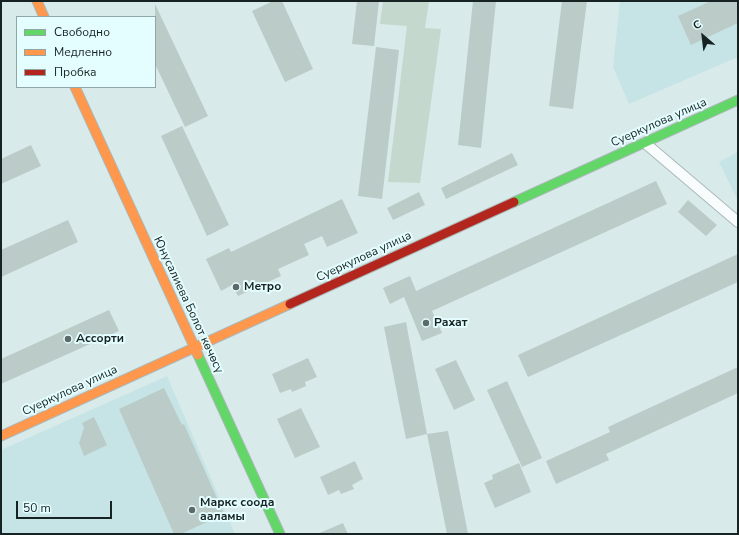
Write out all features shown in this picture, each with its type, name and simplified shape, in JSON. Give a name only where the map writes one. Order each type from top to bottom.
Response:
[{"type":"main road","points":[[37,1],[44,16]]},
{"type":"main road","name":"Юнусалиева Болот көчөсү","points":[[75,88],[280,534]]},
{"type":"main road","name":"Суеркулова улица","points":[[1,436],[738,100]]},
{"type":"street","points":[[645,143],[738,222]]},
{"type":"shaded area","points":[[620,1],[738,1],[738,57],[629,104],[613,67]]},
{"type":"shaded area","points":[[738,152],[738,201],[719,162]]},
{"type":"shaded area","points":[[167,376],[235,534],[1,534],[1,450]]},
{"type":"green space","points":[[383,1],[429,1],[425,28],[441,29],[420,183],[388,182],[407,26],[380,24]]},
{"type":"building","points":[[273,1],[282,1],[313,69],[285,82],[252,11]]},
{"type":"building","points":[[357,1],[379,1],[374,46],[352,44]]},
{"type":"building","points":[[473,1],[496,1],[481,148],[458,145]]},
{"type":"building","points":[[562,1],[587,1],[573,109],[549,106]]},
{"type":"building","points":[[711,1],[738,1],[738,23],[691,45],[678,16]]},
{"type":"building","points":[[155,4],[208,116],[185,127],[156,66]]},
{"type":"building","points":[[376,47],[399,50],[382,199],[358,196]]},
{"type":"building","points":[[182,126],[229,225],[207,236],[161,136]]},
{"type":"building","points":[[31,145],[41,166],[1,184],[1,159]]},
{"type":"building","points":[[512,153],[518,165],[446,199],[441,188]]},
{"type":"building","points":[[656,181],[667,204],[432,311],[442,333],[422,341],[404,297],[390,304],[383,288],[410,276],[416,291]]},
{"type":"building","points":[[419,192],[425,205],[393,220],[387,208]]},
{"type":"building","points":[[342,199],[358,233],[327,247],[322,236],[304,244],[309,255],[278,269],[281,276],[238,296],[232,285],[221,291],[206,259],[229,248],[231,252]]},
{"type":"building","points":[[688,200],[717,225],[706,236],[678,212]]},
{"type":"building","points":[[68,220],[78,242],[1,277],[1,250]]},
{"type":"building","points":[[738,254],[738,282],[528,377],[518,355]]},
{"type":"building","points":[[109,310],[119,331],[1,384],[1,359]]},
{"type":"building","points":[[406,322],[427,434],[406,439],[384,327]]},
{"type":"building","points":[[308,358],[317,377],[305,382],[306,386],[292,392],[291,389],[280,393],[272,374]]},
{"type":"building","points":[[456,360],[475,400],[454,410],[435,369]]},
{"type":"building","points":[[738,367],[738,393],[606,454],[609,460],[556,484],[546,461],[610,432],[608,427]]},
{"type":"building","points":[[507,381],[542,458],[522,467],[487,390]]},
{"type":"building","points":[[164,388],[182,425],[184,424],[224,514],[181,534],[174,534],[119,409]]},
{"type":"building","points":[[301,408],[320,447],[295,458],[277,419]]},
{"type":"building","points":[[94,417],[107,445],[84,456],[79,443],[84,428],[82,423]]},
{"type":"building","points":[[448,431],[468,534],[447,534],[427,434]]},
{"type":"building","points":[[355,461],[363,479],[352,485],[354,489],[341,494],[339,490],[328,495],[320,477]]},
{"type":"building","points":[[519,463],[531,492],[495,508],[484,483],[493,479],[492,475]]},
{"type":"building","points":[[343,523],[348,534],[317,534]]},
{"type":"traffic: fast","points":[[514,202],[738,100]]},
{"type":"traffic: fast","points":[[198,355],[280,534]]},
{"type":"traffic: slow","points":[[37,1],[44,16]]},
{"type":"traffic: slow","points":[[75,88],[198,355]]},
{"type":"traffic: slow","points":[[1,436],[290,304]]},
{"type":"traffic: jam","points":[[290,304],[514,202]]},
{"type":"place","name":"Метро","points":[[236,287]]},
{"type":"place","name":"Рахат","points":[[426,323]]},
{"type":"place","name":"Ассорти","points":[[68,339]]},
{"type":"place","name":"Маркс соода ааламы","points":[[192,510]]}]
